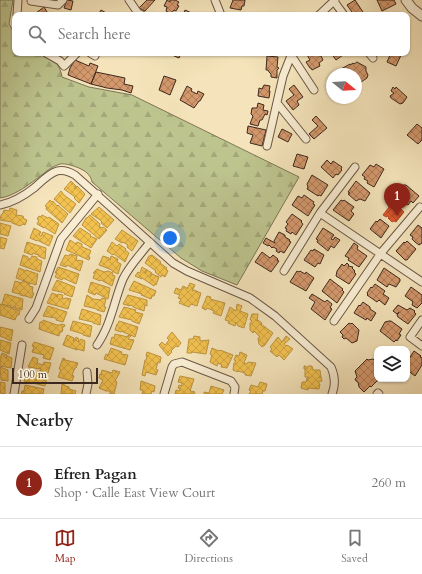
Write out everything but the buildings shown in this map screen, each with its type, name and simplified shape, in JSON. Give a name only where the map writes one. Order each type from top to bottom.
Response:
[{"type":"street","points":[[16,12],[18,0]]},
{"type":"street","points":[[31,1],[58,5],[63,0]]},
{"type":"street","points":[[129,0],[137,12]]},
{"type":"street","points":[[215,0],[220,12]]},
{"type":"street","points":[[322,12],[334,0],[342,12]]},
{"type":"street","points":[[406,0],[412,8],[422,16]]},
{"type":"street","points":[[51,56],[60,61],[64,66],[74,56]]},
{"type":"street","points":[[267,146],[283,76],[291,56]]},
{"type":"street","points":[[293,56],[314,90]]},
{"type":"street","points":[[277,103],[306,138]]},
{"type":"street","points":[[284,270],[320,213],[355,167]]},
{"type":"street","points":[[0,205],[33,189],[44,179],[57,171],[65,171],[76,175],[180,268],[250,298],[275,316],[331,367],[335,380],[335,387],[332,394]]},
{"type":"street","points":[[29,318],[36,308],[62,238],[98,194]]},
{"type":"street","points":[[334,321],[381,253],[420,207]]},
{"type":"street","points":[[320,213],[422,282]]},
{"type":"street","points":[[97,345],[104,334],[124,278],[132,264],[150,242]]},
{"type":"street","points":[[422,320],[410,337],[422,346]]},
{"type":"street","points":[[14,394],[22,345]]},
{"type":"street","points":[[164,394],[172,367],[174,364],[182,362],[231,381],[235,387],[234,394]]},
{"type":"street","points":[[86,394],[88,384],[87,372]]},
{"type":"green space","points":[[0,0],[13,0],[9,24],[12,29],[12,56],[50,56],[56,62],[62,77],[89,87],[132,95],[299,177],[237,285],[202,271],[181,258],[92,182],[87,173],[76,167],[65,164],[57,165],[17,192],[0,198]]},
{"type":"place","name":"Efren Pagan","points":[[397,216]]}]
